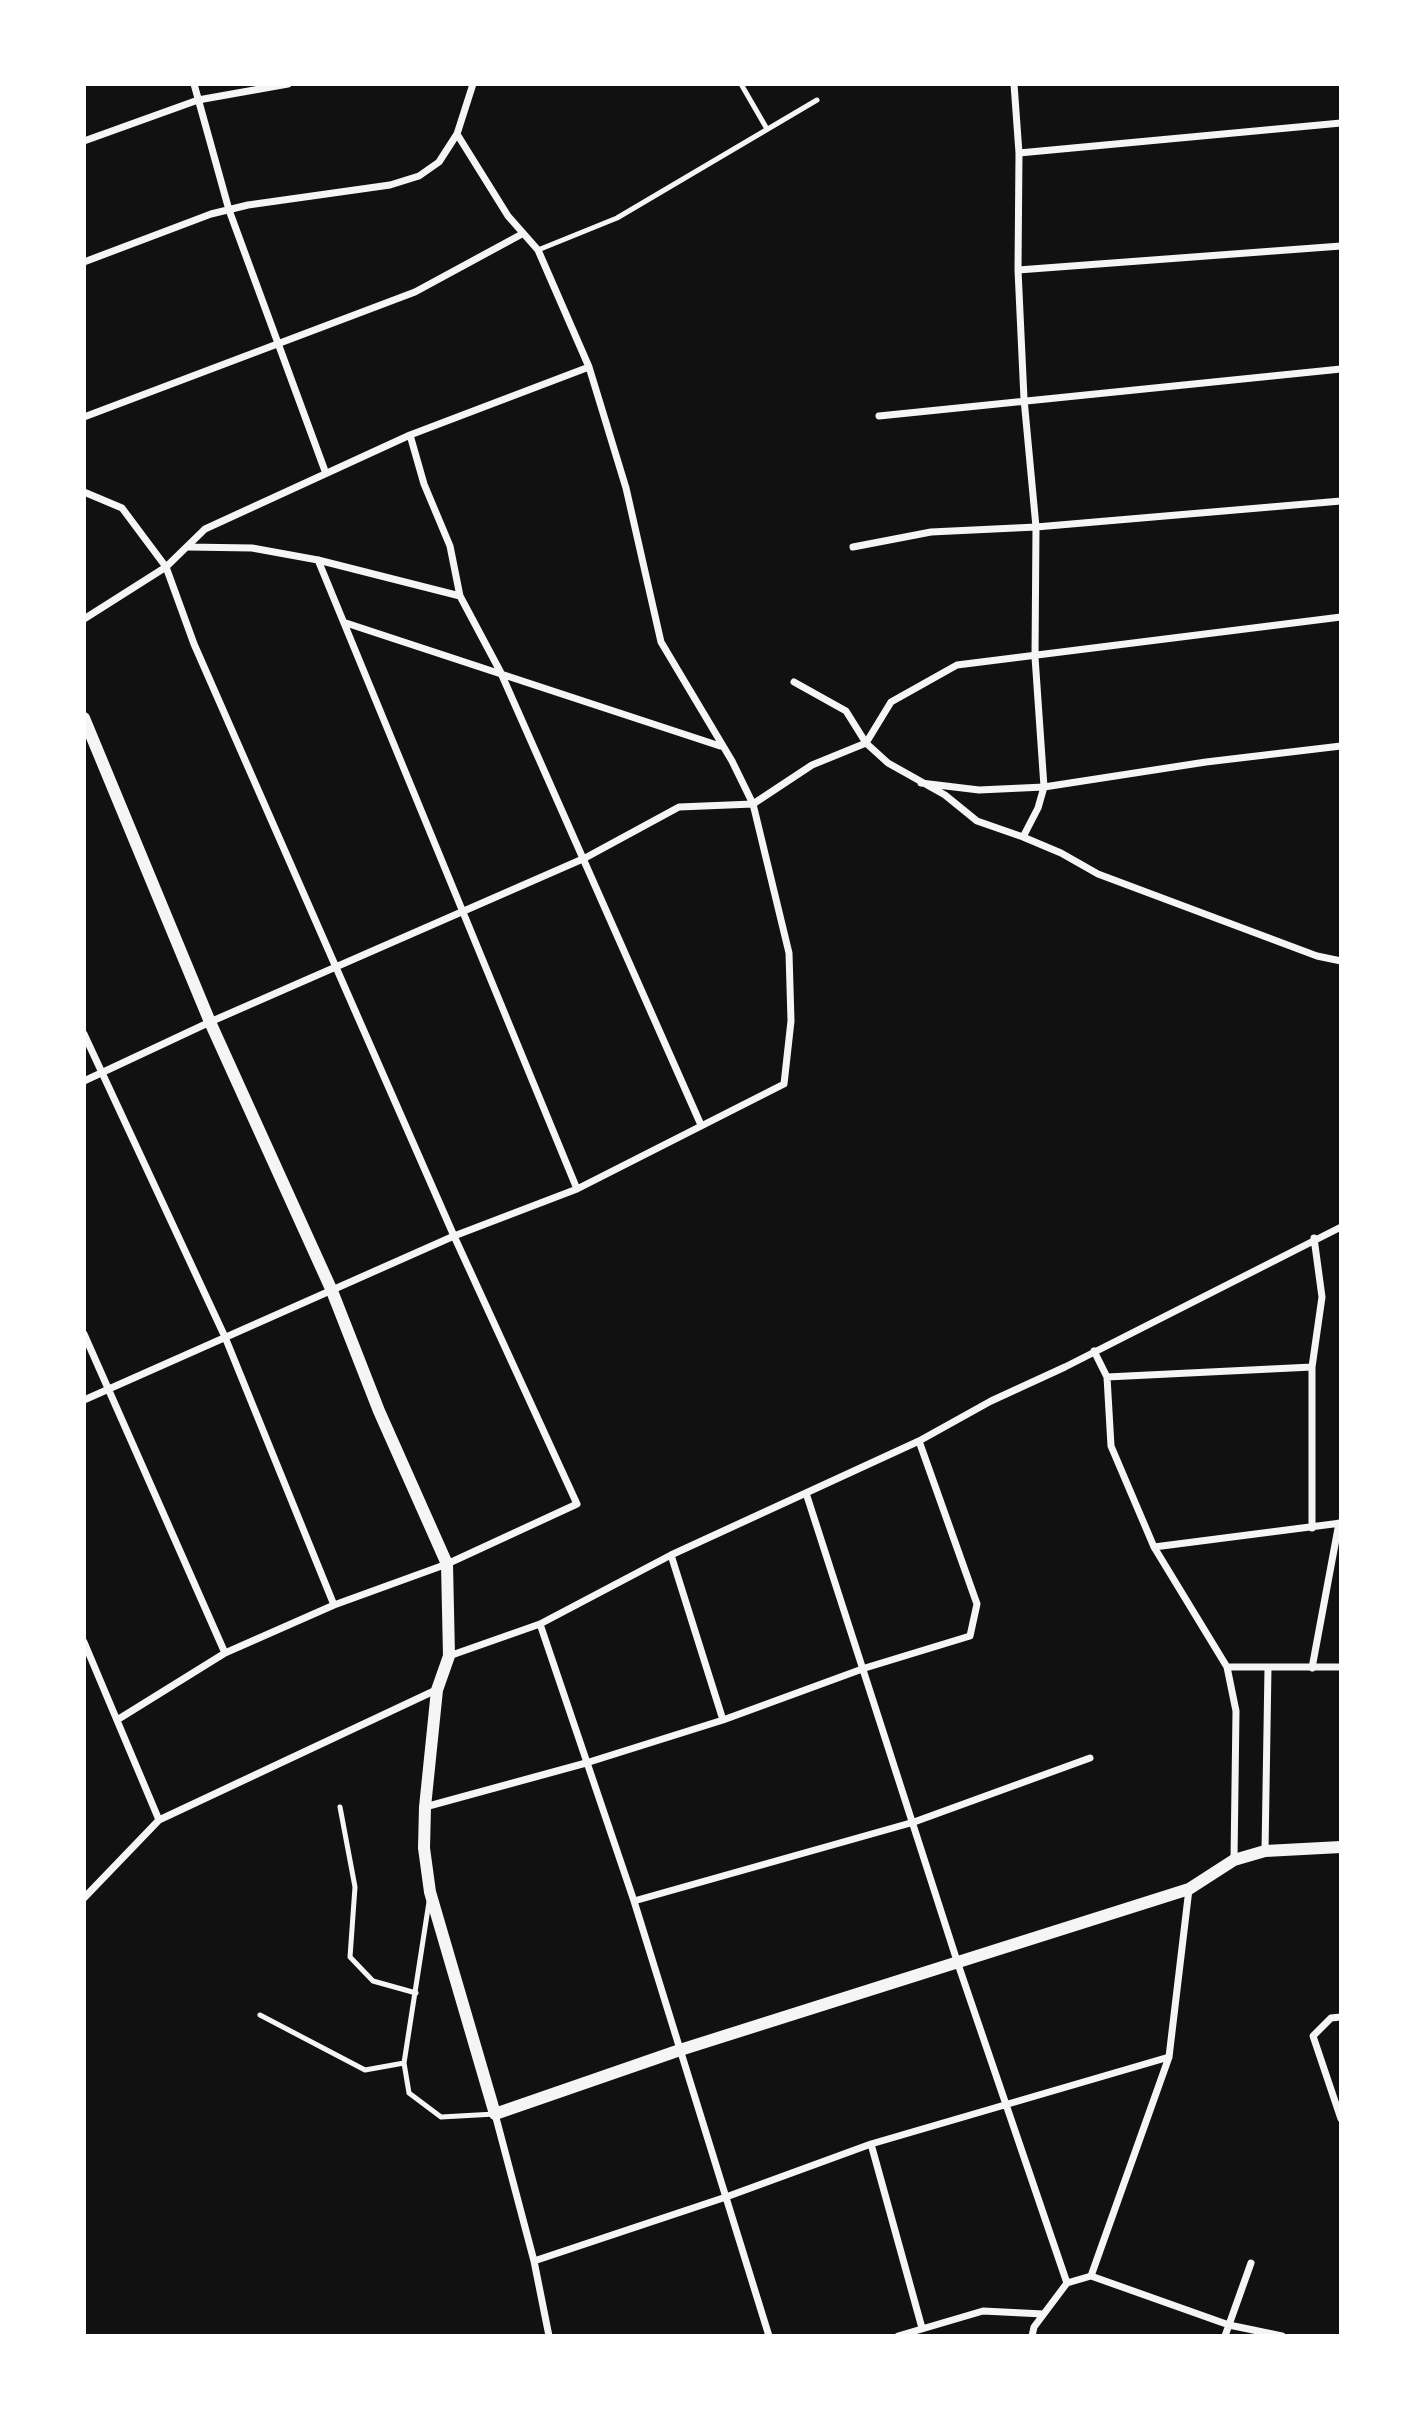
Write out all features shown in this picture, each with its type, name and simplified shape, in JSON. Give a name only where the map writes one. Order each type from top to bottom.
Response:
[{"type":"street","points":[[194,84],[229,210],[326,471]]},
{"type":"street","points":[[84,141],[198,100],[288,84]]},
{"type":"street","points":[[84,262],[189,221],[229,210],[390,186],[419,176],[439,162],[457,134],[473,84]]},
{"type":"street","points":[[1014,84],[1019,153],[1018,270],[1024,399],[1037,527],[1035,657],[1044,788],[1038,808],[1023,837]]},
{"type":"street","points":[[1019,153],[1341,123]]},
{"type":"street","points":[[84,1400],[454,1236],[578,1189],[784,1084],[791,1021],[789,953],[753,804],[733,761],[721,746],[661,642],[626,488],[589,367],[538,250],[522,234],[457,134]]},
{"type":"street","points":[[84,417],[415,292],[522,234]]},
{"type":"street","points":[[1018,270],[1341,246]]},
{"type":"street","points":[[84,619],[166,567],[205,529],[326,471],[410,435],[589,367]]},
{"type":"street","points":[[879,416],[1024,399],[1341,369]]},
{"type":"street","points":[[410,435],[424,484],[450,546],[460,596],[500,671],[701,1125]]},
{"type":"street","points":[[84,492],[122,508],[166,567],[194,644],[454,1236],[577,1504],[447,1564],[334,1605],[225,1653],[117,1720]]},
{"type":"street","points":[[853,547],[931,532],[1037,527],[1341,500]]},
{"type":"street","points":[[188,547],[251,548],[318,560],[460,596]]},
{"type":"street","points":[[318,560],[578,1189]]},
{"type":"street","points":[[84,1080],[337,965],[585,858],[679,807],[753,804],[812,765],[866,743],[891,702],[957,665],[1341,617]]},
{"type":"street","points":[[346,623],[500,671],[721,746]]},
{"type":"street","points":[[794,682],[846,711],[866,743],[888,763],[945,795],[977,821],[1061,853],[1098,874],[1317,956],[1341,961]]},
{"type":"street","points":[[84,718],[210,1022],[332,1291],[379,1411],[447,1564],[449,1656],[437,1690],[425,1807],[424,1848],[430,1892],[495,2114],[534,2261],[549,2336]]},
{"type":"street","points":[[921,783],[979,790],[1044,788],[1341,746]]},
{"type":"street","points":[[84,1034],[100,1074],[225,1337],[334,1605]]},
{"type":"street","points":[[449,1656],[540,1624],[671,1555],[919,1441],[991,1401],[1314,1238],[1341,1227]]},
{"type":"street","points":[[1312,1528],[1312,1367],[1322,1297],[1314,1238]]},
{"type":"street","points":[[84,1334],[225,1653]]},
{"type":"street","points":[[1094,1351],[1107,1377],[1111,1446],[1154,1547],[1227,1667],[1236,1711],[1234,1860]]},
{"type":"street","points":[[1107,1377],[1312,1367]]},
{"type":"street","points":[[425,1807],[586,1763],[723,1720],[865,1668],[970,1636],[977,1604],[919,1441]]},
{"type":"street","points":[[806,1493],[865,1668],[958,1964],[1008,2103],[1067,2283]]},
{"type":"street","points":[[1154,1547],[1340,1523],[1312,1668]]},
{"type":"street","points":[[671,1555],[723,1720]]},
{"type":"street","points":[[540,1624],[634,1901],[769,2336]]},
{"type":"street","points":[[84,1642],[159,1820]]},
{"type":"street","points":[[1227,1667],[1341,1667]]},
{"type":"street","points":[[1265,1851],[1268,1668]]},
{"type":"street","points":[[84,1898],[159,1820],[437,1690]]},
{"type":"street","points":[[634,1901],[914,1822],[1090,1758]]},
{"type":"street","points":[[495,2114],[680,2050],[1189,1889],[1234,1860],[1265,1851],[1341,1847]]},
{"type":"street","points":[[1091,2276],[1169,2057],[1189,1889]]},
{"type":"street","points":[[1341,2017],[1331,2018],[1313,2036],[1341,2119]]},
{"type":"street","points":[[534,2261],[726,2197],[872,2144],[1169,2057]]},
{"type":"street","points":[[872,2144],[922,2329]]},
{"type":"street","points":[[1225,2336],[1251,2263]]},
{"type":"street","points":[[1032,2336],[1034,2327],[1067,2283],[1091,2276],[1229,2325],[1282,2336]]},
{"type":"street","points":[[898,2336],[983,2311],[1043,2314]]},
{"type":"lane","points":[[741,84],[767,129]]},
{"type":"lane","points":[[538,250],[617,218],[817,100]]},
{"type":"lane","points":[[340,1807],[355,1887],[350,1957],[373,1981],[416,1993]]},
{"type":"lane","points":[[430,1892],[404,2063],[409,2093],[441,2117],[495,2114]]},
{"type":"lane","points":[[260,2015],[365,2070],[404,2063]]}]
